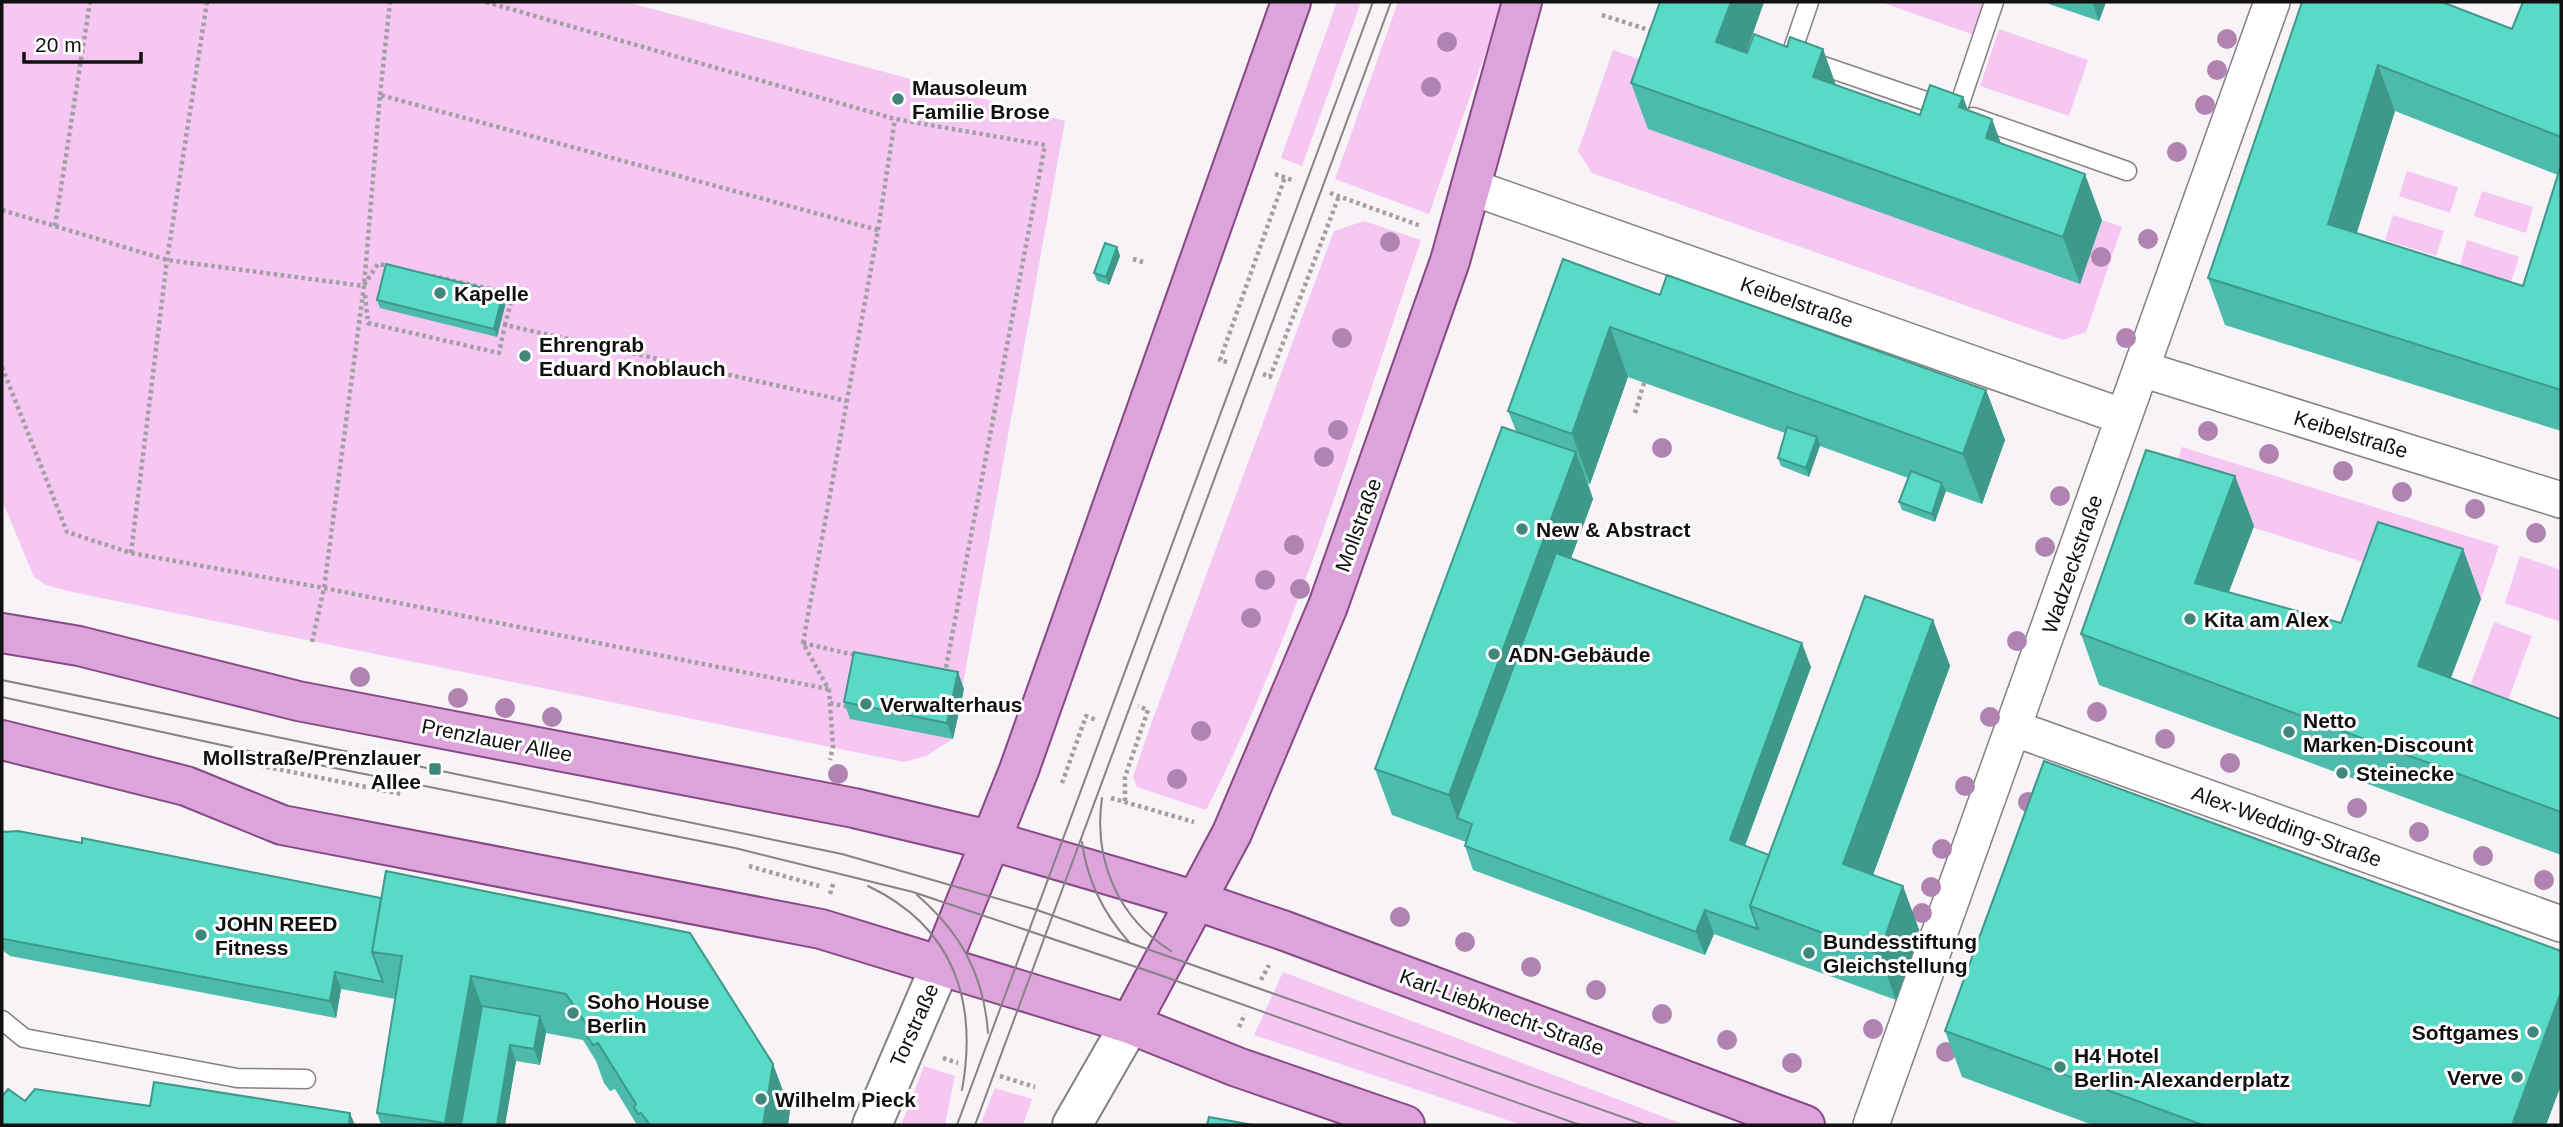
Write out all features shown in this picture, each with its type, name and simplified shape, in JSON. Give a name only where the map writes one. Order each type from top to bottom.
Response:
[{"type":"main road","points":[[941,964],[993,841],[1291,2]]},
{"type":"main road","name":"Mollstraße","points":[[1130,1024],[1238,820],[1328,606],[1394,426],[1450,261],[1522,2]]},
{"type":"main road","name":"Prenzlauer Allee","points":[[2,633],[79,646],[298,701],[854,808],[993,841],[1197,901]]},
{"type":"main road","points":[[2,740],[186,786],[282,825],[821,929],[1130,1024],[1237,1067],[1405,1125]]},
{"type":"main road","name":"Karl-Liebknecht-Straße","points":[[1197,901],[1805,1125]]},
{"type":"main road","name":"Torstraße","points":[[872,1125],[941,964]]},
{"type":"main road","points":[[1072,1125],[1130,1024]]},
{"type":"street","name":"Wadzeckstraße","points":[[1871,1125],[2272,2]]},
{"type":"street","name":"Keibelstraße","points":[[1471,187],[2124,417]]},
{"type":"street","name":"Keibelstraße","points":[[2142,369],[2561,500]]},
{"type":"street","name":"Alex-Wedding-Straße","points":[[2013,728],[2561,924]]},
{"type":"lane","points":[[1809,2],[1791,55],[2127,171]]},
{"type":"lane","points":[[1957,112],[1994,2]]},
{"type":"lane","points":[[2,1020],[24,1038],[197,1072],[237,1078],[306,1079]]},
{"type":"path","points":[[55,226],[90,2]]},
{"type":"path","points":[[131,553],[167,260],[207,2]]},
{"type":"path","points":[[312,642],[324,588],[363,286],[390,2]]},
{"type":"path","points":[[486,2],[895,118],[1045,145],[944,676],[932,673]]},
{"type":"path","points":[[1602,15],[1662,35]]},
{"type":"path","points":[[380,95],[878,230]]},
{"type":"path","points":[[830,760],[833,747],[829,690],[803,643],[878,230],[895,118]]},
{"type":"path","points":[[1275,174],[1295,181]]},
{"type":"path","points":[[1227,362],[1220,360],[1285,177]]},
{"type":"path","points":[[1330,193],[1425,227]]},
{"type":"path","points":[[1263,374],[1270,377],[1339,196]]},
{"type":"path","points":[[2,210],[167,260],[363,286]]},
{"type":"path","points":[[1133,259],[1143,262]]},
{"type":"path","points":[[392,267],[378,264],[363,286],[368,324],[499,354],[513,294],[419,273]]},
{"type":"path","points":[[505,325],[847,401]]},
{"type":"path","points":[[2,367],[67,532],[131,553],[324,588],[829,690]]},
{"type":"path","points":[[1635,413],[1644,383]]},
{"type":"path","points":[[803,643],[867,657]]},
{"type":"path","points":[[830,703],[852,707]]},
{"type":"path","points":[[1125,802],[1125,777],[1147,710],[1138,706]]},
{"type":"path","points":[[1062,783],[1086,716],[1096,720]]},
{"type":"path","points":[[1052,780],[1071,785]]},
{"type":"path","points":[[1111,798],[1198,823]]},
{"type":"path","points":[[749,866],[831,890]]},
{"type":"path","points":[[1261,980],[1269,965]]},
{"type":"path","points":[[1237,1031],[1245,1014]]},
{"type":"path","points":[[1000,1076],[1035,1087]]},
{"type":"shaded area","points":[[2,2],[627,2],[1065,121],[953,739],[926,756],[904,762],[72,592],[46,585],[34,577],[2,500]]},
{"type":"shaded area","points":[[1337,2],[1361,2],[1302,166],[1281,158]]},
{"type":"shaded area","points":[[1398,2],[1503,2],[1429,214],[1335,179]]},
{"type":"shaded area","points":[[1881,2],[1986,2],[1974,35]]},
{"type":"shaded area","points":[[1999,29],[2088,60],[2069,116],[1980,86]]},
{"type":"shaded area","points":[[1613,50],[1669,70],[1648,129],[2080,283],[2102,220],[2122,227],[2086,332],[2063,340],[1592,173],[1578,151]]},
{"type":"shaded area","points":[[2407,171],[2458,187],[2450,213],[2399,196]]},
{"type":"shaded area","points":[[2482,191],[2533,207],[2526,233],[2474,216]]},
{"type":"shaded area","points":[[2393,215],[2444,231],[2436,256],[2385,240]]},
{"type":"shaded area","points":[[1364,221],[1421,240],[1324,529],[1270,672],[1206,810],[1137,787],[1133,777],[1152,721],[1334,231]]},
{"type":"shaded area","points":[[2467,240],[2519,257],[2511,282],[2460,266]]},
{"type":"shaded area","points":[[2182,447],[2499,546],[2481,599],[2165,500]]},
{"type":"shaded area","points":[[2520,556],[2561,570],[2561,622],[2505,603]]},
{"type":"shaded area","points":[[2494,622],[2532,636],[2502,716],[2464,702]]},
{"type":"shaded area","points":[[1283,972],[1685,1125],[1522,1125],[1254,1035]]},
{"type":"shaded area","points":[[924,1066],[955,1076],[945,1125],[901,1125]]},
{"type":"shaded area","points":[[995,1088],[1032,1099],[1023,1125],[980,1125]]},
{"type":"building","points":[[1660,2],[1731,2],[1716,42],[1747,53],[1754,34],[1787,47],[1790,37],[1823,49],[1813,77],[1920,115],[1930,85],[1963,97],[1959,107],[1992,119],[1986,138],[2085,174],[2063,237],[1631,83]]},
{"type":"building","points":[[2302,2],[2442,2],[2512,29],[2523,2],[2561,2],[2561,137],[2378,65],[2328,224],[2523,286],[2561,165],[2561,390],[2208,278]]},
{"type":"building","points":[[1105,243],[1117,247],[1106,277],[1094,273]]},
{"type":"building","points":[[1563,259],[1660,295],[1667,275],[1986,390],[1963,454],[1610,327],[1572,434],[1508,411]]},
{"type":"building","name":"Kapelle","points":[[386,264],[503,293],[494,329],[377,300]]},
{"type":"building","points":[[1502,427],[1576,452],[1449,795],[1375,769]]},
{"type":"building","points":[[1787,427],[1817,437],[1806,468],[1778,458]]},
{"type":"building","points":[[2146,450],[2235,476],[2195,583],[2341,623],[2378,522],[2463,549],[2418,666],[2560,719],[2561,715],[2561,812],[2081,634]]},
{"type":"building","points":[[1911,471],[1942,483],[1932,514],[1899,502]]},
{"type":"building","points":[[1556,553],[1802,643],[1730,840],[1769,855],[1750,906],[1758,929],[1705,910],[1696,932],[1465,846],[1472,824],[1457,818]]},
{"type":"building","points":[[1865,596],[1933,620],[1843,864],[1903,886],[1879,954],[1750,906]]},
{"type":"building","name":"Verwalterhaus","points":[[854,652],[958,672],[947,723],[844,702]]},
{"type":"building","points":[[2044,761],[2561,951],[2561,992],[2512,1125],[2203,1125],[1945,1031]]},
{"type":"building","name":"JOHN REED Fitness","points":[[18,831],[82,843],[82,838],[381,898],[372,952],[383,982],[335,972],[330,1001],[4,939],[2,832]]},
{"type":"building","name":"Soho House Berlin","points":[[386,871],[690,933],[773,1064],[763,1125],[650,1125],[641,1113],[638,1114],[634,1107],[636,1104],[598,1043],[593,1045],[587,1036],[592,1033],[566,994],[471,976],[445,1123],[377,1113],[402,956],[372,952]]},
{"type":"building","points":[[482,1006],[540,1016],[534,1049],[510,1045],[497,1125],[461,1125]]},
{"type":"building","points":[[154,1082],[350,1113],[349,1125],[2,1125],[2,1097],[8,1089],[25,1101],[35,1089],[150,1106]]},
{"type":"building","points":[[1209,1117],[1253,1125],[1207,1125]]},
{"type":"tram line","points":[[957,1125],[1373,2]]},
{"type":"tram line","points":[[975,1125],[1391,2]]},
{"type":"tram line","points":[[2,680],[842,854],[1037,910],[1645,1125]]},
{"type":"tram line","points":[[2,697],[249,751],[735,848],[913,892],[1157,974],[1580,1125]]},
{"type":"tram line","points":[[1102,798],[1102,843],[1113,885],[1137,922],[1171,951]]},
{"type":"tram line","points":[[1082,842],[1092,883],[1111,919],[1129,942]]},
{"type":"tram line","points":[[868,886],[897,903],[921,923],[940,945],[953,970],[962,997],[966,1026],[962,1090]]},
{"type":"tram line","points":[[917,895],[946,924],[968,956],[981,992],[988,1033]]},
{"type":"place","name":"Mausoleum Familie Brose","points":[[898,99]]},
{"type":"place","name":"Kapelle","points":[[440,293]]},
{"type":"place","name":"Ehrengrab Eduard Knoblauch","points":[[525,356]]},
{"type":"place","name":"New & Abstract","points":[[1522,529]]},
{"type":"place","name":"Kita am Alex","points":[[2190,619]]},
{"type":"place","name":"ADN-Gebäude","points":[[1494,654]]},
{"type":"place","name":"Verwalterhaus","points":[[866,704]]},
{"type":"place","name":"Netto Marken-Discount","points":[[2289,732]]},
{"type":"place","name":"Mollstraße/Prenzlauer Allee","points":[[435,769]]},
{"type":"place","name":"Steinecke","points":[[2342,773]]},
{"type":"place","name":"JOHN REED Fitness","points":[[201,935]]},
{"type":"place","name":"Bundesstiftung Gleichstellung","points":[[1809,953]]},
{"type":"place","name":"Soho House Berlin","points":[[573,1013]]},
{"type":"place","name":"Softgames","points":[[2533,1032]]},
{"type":"place","name":"H4 Hotel Berlin-Alexanderplatz","points":[[2060,1067]]},
{"type":"place","name":"Verve","points":[[2517,1077]]},
{"type":"place","name":"Wilhelm Pieck","points":[[761,1099]]}]
